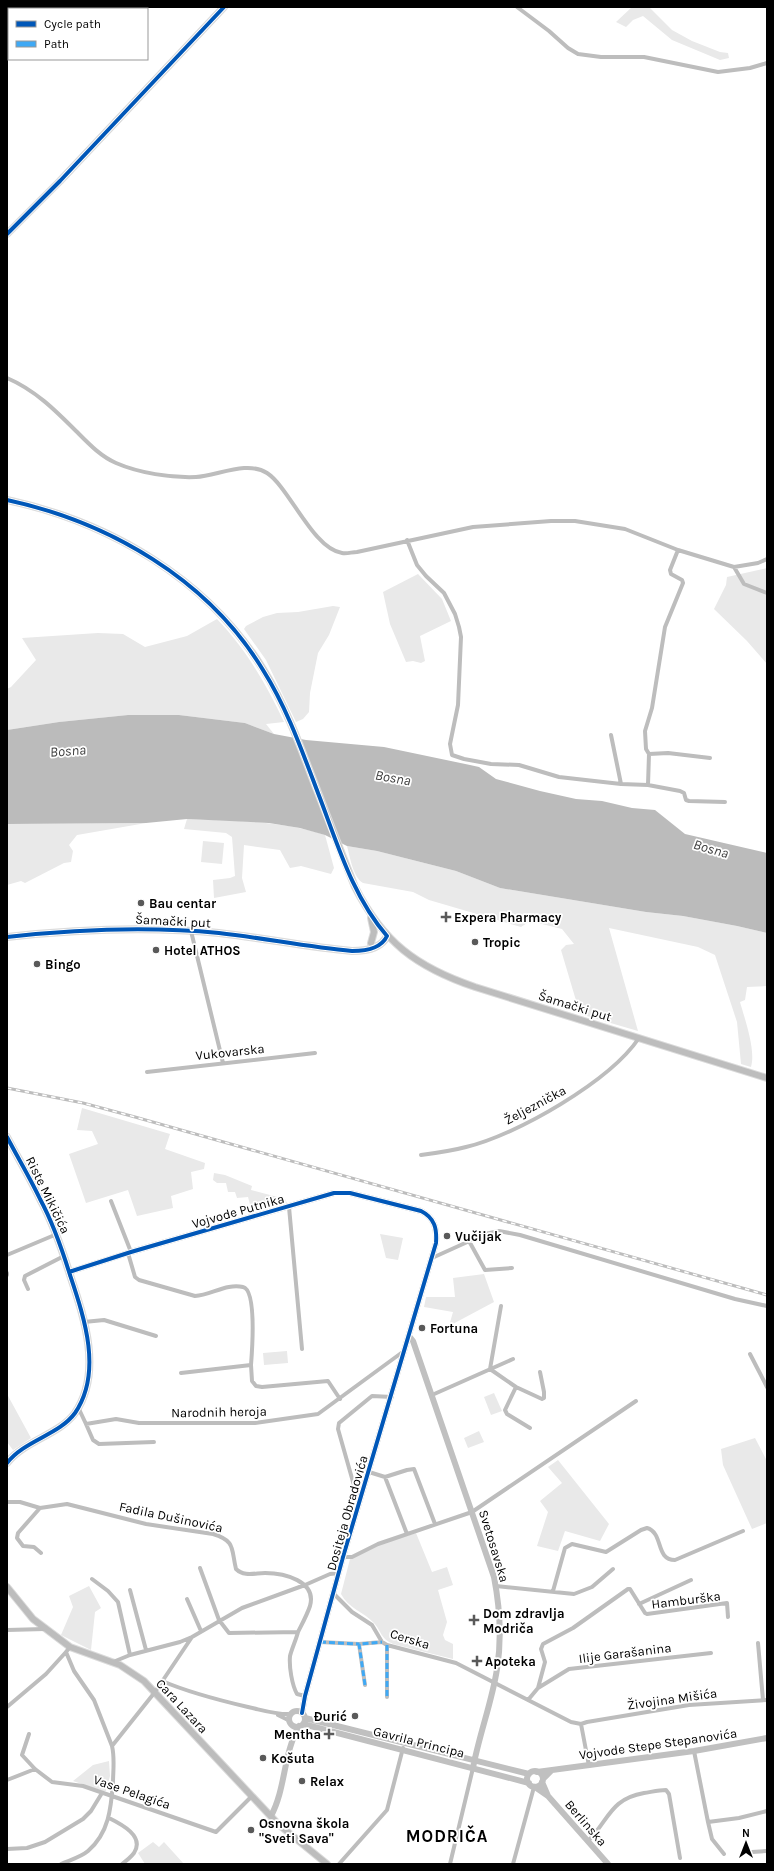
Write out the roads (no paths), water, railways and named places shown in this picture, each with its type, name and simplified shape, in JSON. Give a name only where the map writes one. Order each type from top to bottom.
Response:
[{"type":"main road","points":[[7,234],[60,181],[224,7]]},
{"type":"main road","points":[[7,500],[53,512],[96,529],[148,556],[210,603],[248,646],[270,682],[295,734],[355,887],[369,913],[387,936]]},
{"type":"main road","points":[[369,913],[374,932],[371,943]]},
{"type":"main road","name":"Šamački put","points":[[7,936],[112,928],[191,931],[254,937],[344,950],[361,951],[373,948],[382,943],[387,936],[419,962],[453,980],[640,1037],[767,1078]]},
{"type":"main road","points":[[361,951],[379,937],[387,936]]},
{"type":"main road","name":"Riste Mikičića","points":[[7,1137],[41,1199],[56,1234],[84,1322],[89,1354],[86,1383],[78,1406],[70,1419],[25,1446],[7,1463]]},
{"type":"main road","name":"Cara Lazara","points":[[7,1587],[33,1619],[68,1649],[113,1662],[130,1670],[155,1692],[271,1816],[327,1864]]},
{"type":"street","points":[[516,7],[578,54],[601,57],[644,57],[718,72],[750,68],[767,63]]},
{"type":"street","points":[[7,378],[46,401],[96,450],[116,463],[139,470],[182,477],[197,477],[240,469],[265,471],[277,481],[308,525],[327,545],[341,553],[357,552],[473,527],[551,521],[575,521],[625,529],[678,550],[734,567],[758,563],[767,559]]},
{"type":"street","points":[[407,540],[417,565],[444,593],[460,627],[461,637],[458,705],[450,744],[450,752],[452,755],[491,764],[519,765],[559,777],[621,784],[648,785],[680,791],[684,793],[686,800],[689,801],[725,802]]},
{"type":"street","points":[[648,785],[648,754],[646,749],[645,731],[652,708],[665,627],[683,583],[682,580],[671,574],[670,570],[678,550]]},
{"type":"street","points":[[734,567],[744,584],[767,593]]},
{"type":"street","points":[[611,735],[621,784]]},
{"type":"street","points":[[648,754],[668,753],[710,758]]},
{"type":"street","points":[[191,931],[223,1063]]},
{"type":"street","name":"Željeznička","points":[[421,1155],[467,1147],[519,1127],[576,1094],[600,1078],[632,1049],[640,1037]]},
{"type":"street","name":"Vukovarska","points":[[147,1072],[315,1053]]},
{"type":"street","name":"Vojvode Putnika","points":[[69,1272],[130,1252],[334,1193],[343,1192],[413,1209],[426,1214],[430,1217],[436,1228],[436,1243],[432,1258]]},
{"type":"street","points":[[111,1201],[130,1252],[135,1277],[153,1284],[195,1296],[202,1296],[224,1288],[247,1288],[251,1295],[253,1341],[251,1364],[252,1381],[256,1386],[262,1387],[328,1381],[340,1399]]},
{"type":"street","points":[[289,1207],[302,1349]]},
{"type":"street","points":[[432,1258],[485,1234],[499,1231],[520,1235],[735,1299],[767,1306]]},
{"type":"street","points":[[7,1255],[56,1234]]},
{"type":"street","points":[[469,1241],[485,1270],[512,1268]]},
{"type":"street","points":[[28,1289],[24,1280],[25,1276],[64,1256]]},
{"type":"street","name":"Dositeja Obradovića","points":[[271,1816],[277,1801],[343,1557],[392,1397],[432,1258]]},
{"type":"street","points":[[490,1369],[501,1306]]},
{"type":"street","points":[[84,1322],[104,1320],[156,1336]]},
{"type":"street","name":"Svetosavska","points":[[409,1336],[413,1341],[494,1577],[500,1619],[500,1642],[494,1684],[450,1864]]},
{"type":"street","name":"Narodnih heroja","points":[[86,1424],[116,1419],[139,1423],[255,1423],[318,1414],[404,1351]]},
{"type":"street","points":[[750,1354],[767,1387]]},
{"type":"street","points":[[432,1395],[513,1359]]},
{"type":"street","points":[[181,1373],[251,1364]]},
{"type":"street","points":[[490,1369],[516,1388],[542,1399],[544,1398],[544,1392],[540,1372]]},
{"type":"street","points":[[516,1388],[505,1410],[507,1414],[530,1428]]},
{"type":"street","points":[[362,1496],[356,1489],[338,1429],[339,1423],[372,1396],[379,1395],[392,1397]]},
{"type":"street","points":[[343,1557],[352,1557],[378,1544],[472,1512],[636,1401]]},
{"type":"street","points":[[78,1406],[93,1440],[99,1444],[154,1442]]},
{"type":"street","points":[[369,1472],[385,1477],[414,1469],[435,1524]]},
{"type":"street","points":[[385,1477],[407,1534]]},
{"type":"street","name":"Fadila Dušinovića","points":[[7,1502],[20,1502],[40,1508],[67,1504],[146,1524],[213,1534],[223,1537],[230,1543],[236,1570],[238,1572],[281,1575],[296,1579],[305,1585]]},
{"type":"street","points":[[40,1508],[18,1533],[17,1538],[23,1546],[34,1547],[41,1553]]},
{"type":"street","points":[[553,1591],[565,1548],[572,1544],[606,1552],[641,1530],[647,1528],[654,1533],[664,1557],[669,1560],[675,1560],[743,1531]]},
{"type":"street","points":[[200,1568],[219,1620],[230,1633],[298,1632]]},
{"type":"street","points":[[496,1586],[553,1591],[566,1594],[587,1590],[613,1570]]},
{"type":"street","points":[[113,1662],[130,1654],[192,1637],[242,1608],[305,1585],[330,1574],[339,1573]]},
{"type":"street","points":[[92,1579],[108,1591],[118,1602],[130,1654]]},
{"type":"street","points":[[639,1604],[691,1580]]},
{"type":"street","points":[[305,1585],[310,1597],[310,1606],[298,1632],[290,1657],[294,1689],[297,1694],[305,1696]]},
{"type":"street","name":"Hamburška","points":[[538,1688],[545,1662],[542,1654],[543,1644],[573,1628],[628,1589],[630,1589],[647,1614],[726,1603],[728,1617]]},
{"type":"street","points":[[130,1590],[139,1618],[139,1625],[146,1650]]},
{"type":"street","name":"Cerska","points":[[333,1593],[352,1612],[372,1625],[382,1642],[387,1645],[456,1663],[470,1669],[494,1684]]},
{"type":"street","points":[[187,1600],[201,1631]]},
{"type":"street","points":[[7,1630],[45,1629]]},
{"type":"street","points":[[112,1746],[155,1692],[192,1637]]},
{"type":"street","points":[[320,1642],[359,1644],[382,1642]]},
{"type":"street","points":[[758,1642],[765,1700]]},
{"type":"street","points":[[359,1644],[365,1685]]},
{"type":"street","points":[[387,1645],[387,1697]]},
{"type":"street","points":[[7,1707],[46,1674],[68,1649]]},
{"type":"street","points":[[61,1864],[88,1852],[97,1840],[109,1818],[114,1766],[112,1746],[94,1700],[74,1671],[68,1649]]},
{"type":"street","name":"Ilije Garašanina","points":[[528,1700],[538,1688],[569,1670],[711,1653]]},
{"type":"street","name":"Gavrila Principa","points":[[162,1681],[188,1692],[300,1718],[532,1786]]},
{"type":"street","points":[[494,1684],[571,1722],[581,1724],[589,1766]]},
{"type":"street","name":"Živojina Mišića","points":[[581,1724],[689,1705],[765,1700]]},
{"type":"street","name":"Gavrila Principa","points":[[270,1712],[291,1723]]},
{"type":"street","points":[[291,1723],[300,1718]]},
{"type":"street","name":"Dositeja Obradovića","points":[[291,1745],[291,1723],[300,1718]]},
{"type":"street","name":"Vase Pelagića","points":[[29,1734],[22,1755],[35,1769],[52,1782],[76,1784],[216,1832],[252,1796]]},
{"type":"street","name":"Vojvode Stepe Stepanovića","points":[[537,1772],[694,1751],[767,1738]]},
{"type":"street","points":[[339,1864],[387,1810],[403,1747]]},
{"type":"street","name":"Gavrila Principa","points":[[403,1747],[529,1774]]},
{"type":"street","points":[[694,1751],[712,1840],[724,1854]]},
{"type":"street","points":[[7,1780],[35,1769]]},
{"type":"street","points":[[532,1786],[540,1786],[552,1770]]},
{"type":"street","points":[[513,1864],[532,1786],[527,1779],[529,1774],[537,1772],[541,1774],[543,1780]]},
{"type":"street","name":"Berlinska","points":[[543,1780],[548,1796]]},
{"type":"street","name":"Berlinska","points":[[532,1786],[548,1796],[608,1864]]},
{"type":"street","points":[[588,1841],[609,1813],[626,1798],[634,1795],[666,1790],[669,1794],[680,1858]]},
{"type":"street","points":[[7,1849],[27,1848],[45,1842],[83,1819],[102,1793]]},
{"type":"street","points":[[708,1822],[739,1818],[767,1811]]},
{"type":"street","points":[[109,1818],[128,1829],[135,1839],[135,1850],[133,1855],[122,1864]]},
{"type":"street","points":[[752,1852],[767,1851]]},
{"type":"water","name":"Bosna","points":[[128,715],[179,715],[245,723],[274,734],[306,740],[384,747],[479,767],[496,779],[540,791],[576,799],[602,801],[632,808],[655,810],[685,834],[767,853],[767,933],[683,916],[646,912],[500,888],[456,871],[377,851],[347,846],[325,835],[300,828],[269,823],[187,819],[146,823],[7,824],[7,730],[59,722]]},
{"type":"railway","points":[[7,1088],[83,1103],[135,1117],[767,1295]]},
{"type":"place","name":"Bau centar","points":[[141,903]]},
{"type":"place","name":"Expera Pharmacy","points":[[446,917]]},
{"type":"place","name":"Tropic","points":[[475,942]]},
{"type":"place","name":"Hotel ATHOS","points":[[156,950]]},
{"type":"place","name":"Bingo","points":[[37,964]]},
{"type":"place","name":"Vučijak","points":[[447,1236]]},
{"type":"place","name":"Fortuna","points":[[422,1328]]},
{"type":"place","name":"Dom zdravlja Modriča","points":[[474,1620]]},
{"type":"place","name":"Apoteka","points":[[477,1661]]},
{"type":"place","name":"Đurić","points":[[355,1716]]},
{"type":"place","name":"Mentha","points":[[329,1734]]},
{"type":"place","name":"Košuta","points":[[263,1758]]},
{"type":"place","name":"Relax","points":[[302,1781]]},
{"type":"place","name":"Osnovna škola \"Sveti Sava\"","points":[[251,1830]]},
{"type":"district","name":"MODRIČA","points":[[447,1836]]}]
